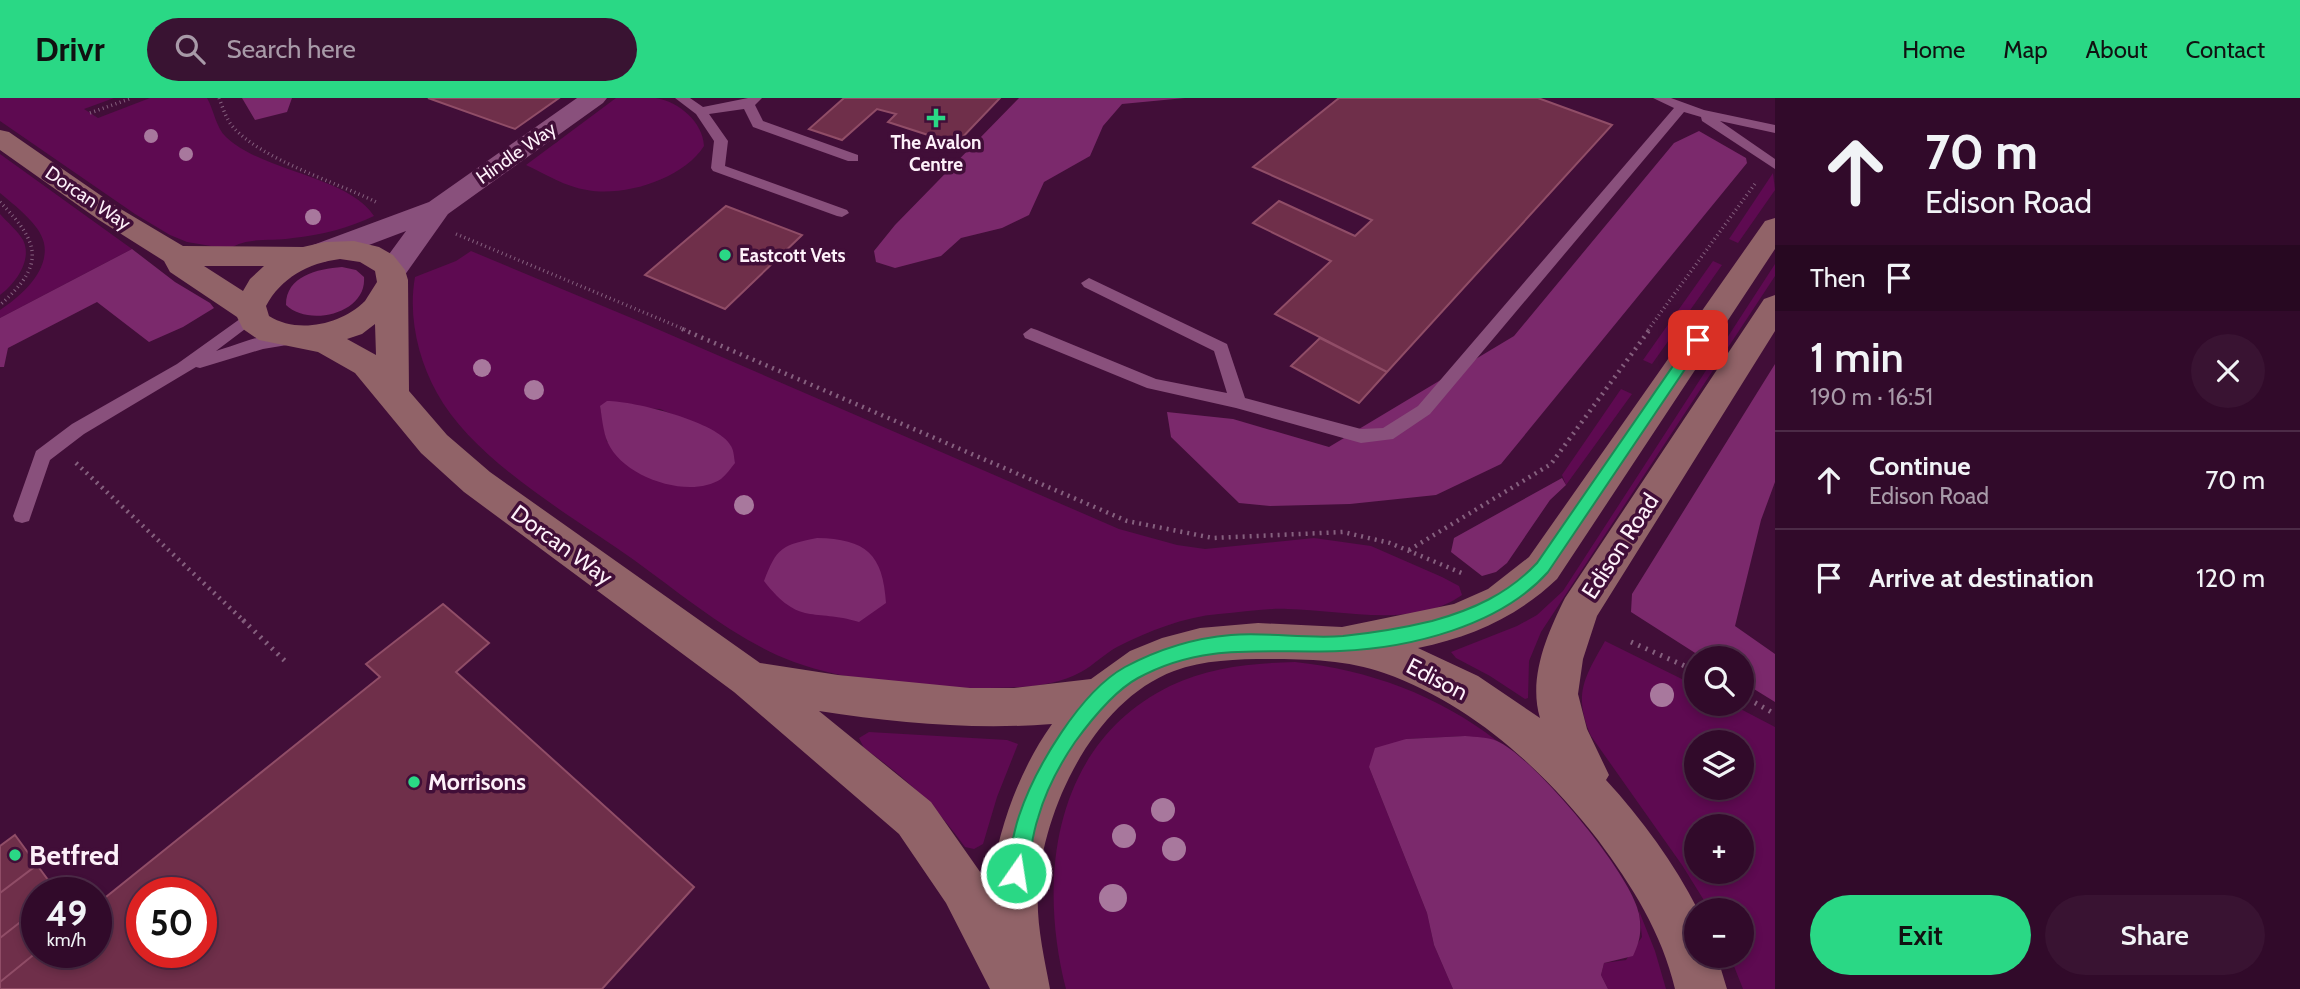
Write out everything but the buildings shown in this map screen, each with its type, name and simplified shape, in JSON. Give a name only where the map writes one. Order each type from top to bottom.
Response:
[{"type":"main road","name":"Dorcan Way","points":[[0,138],[109,214],[177,256],[181,265],[251,314],[259,327],[275,335],[329,343],[367,365],[435,444],[477,482],[749,679],[915,818],[962,886],[1018,989]]},
{"type":"main road","points":[[1342,643],[1413,633],[1462,620],[1526,586],[1543,568],[1775,227]]},
{"type":"main road","points":[[177,256],[360,252],[385,263],[391,278],[392,392]]},
{"type":"main road","points":[[251,314],[251,303],[257,290],[269,277],[315,255]]},
{"type":"main road","points":[[303,338],[355,324],[374,312],[386,298],[391,278]]},
{"type":"main road","name":"Edison Road","points":[[1601,806],[1566,734],[1557,707],[1556,682],[1561,657],[1579,610],[1775,306]]},
{"type":"main road","name":"Edison","points":[[1024,989],[1013,924],[1016,873],[1028,817],[1068,737],[1102,697],[1130,673],[1187,650],[1255,641],[1342,643],[1395,658],[1442,679],[1521,729],[1552,754],[1601,806],[1655,879],[1678,923],[1698,972],[1701,989]]},
{"type":"main road","name":"Dorcan Way","points":[[749,679],[922,706],[1056,707],[1102,697]]},
{"type":"street","name":"Hindle Way","points":[[315,255],[427,216],[594,98]]},
{"type":"street","name":"Hindle Way","points":[[391,278],[427,216]]},
{"type":"lane","points":[[681,98],[701,111],[721,141],[718,168],[842,213]]},
{"type":"lane","points":[[1659,98],[1700,113],[1775,129]]},
{"type":"lane","points":[[701,111],[752,101],[758,124],[853,158]]},
{"type":"lane","points":[[1031,334],[1153,384],[1238,402],[1361,436],[1387,434],[1424,410],[1682,106]]},
{"type":"lane","points":[[1700,113],[1773,163]]},
{"type":"lane","points":[[1089,284],[1221,348],[1238,402]]},
{"type":"lane","points":[[22,516],[42,456],[78,429],[183,368],[251,314]]},
{"type":"lane","points":[[183,368],[234,350],[303,338]]},
{"type":"path","points":[[90,113],[132,98]]},
{"type":"path","points":[[219,98],[233,128],[281,158],[427,216],[1127,521],[1197,537],[1227,538],[1319,530],[1347,533],[1408,551],[1464,574]]},
{"type":"path","points":[[1408,551],[1551,464],[1773,163]]},
{"type":"path","points":[[0,202],[29,232],[35,246],[34,261],[24,284],[0,305]]},
{"type":"path","points":[[74,456],[75,462],[97,480],[286,663]]},
{"type":"path","points":[[1630,642],[1684,666]]},
{"type":"path","points":[[1754,702],[1775,714]]},
{"type":"shaded area","points":[[0,98],[114,98],[84,109],[98,118],[150,98],[207,98],[223,133],[242,149],[345,192],[362,203],[374,216],[324,233],[244,242],[229,249],[187,242],[135,214],[0,121]]},
{"type":"shaded area","points":[[242,98],[292,98],[287,112],[255,120]]},
{"type":"shaded area","points":[[616,98],[656,98],[673,104],[694,121],[703,137],[704,146],[695,158],[668,176],[652,183],[618,191],[571,186],[526,165]]},
{"type":"shaded area","points":[[1019,98],[1185,98],[1122,104],[1103,126],[1090,156],[1044,182],[1029,215],[1002,228],[961,238],[941,256],[895,268],[876,262],[874,251],[895,225]]},
{"type":"shaded area","points":[[1699,131],[1746,158],[1747,163],[1501,464],[1436,495],[1350,504],[1270,506],[1239,503],[1171,437],[1167,412],[1233,419],[1329,447],[1514,336],[1674,143]]},
{"type":"shaded area","points":[[0,154],[132,249],[0,318],[0,310],[32,282],[45,253],[42,236],[37,229],[26,215],[0,193]]},
{"type":"shaded area","points":[[1773,173],[1775,190],[1738,243],[1729,239]]},
{"type":"shaded area","points":[[0,214],[23,240],[26,255],[17,278],[0,295]]},
{"type":"shaded area","points":[[132,249],[214,308],[183,327],[149,342],[97,302],[8,348],[4,367],[0,367],[0,318]]},
{"type":"shaded area","points":[[471,251],[1119,529],[1177,545],[1205,549],[1314,538],[1371,546],[1459,586],[1462,595],[1422,612],[1400,615],[1280,609],[1192,618],[1129,641],[1067,678],[1027,686],[965,688],[905,685],[846,676],[794,662],[731,630],[526,486],[475,442],[454,418],[430,380],[420,352],[414,322],[413,292],[415,277],[456,261]],"holes":[[[600,406],[660,409],[720,435],[731,446],[607,442]]]},
{"type":"shaded area","points":[[1713,261],[1722,265],[1652,364],[1643,360]]},
{"type":"shaded area","points":[[1775,264],[1775,276],[1541,632],[1529,661],[1528,698],[1525,699],[1456,658],[1451,652],[1517,626],[1537,615],[1563,591]]},
{"type":"shaded area","points":[[342,267],[356,270],[364,277],[362,290],[356,300],[346,308],[321,316],[296,312],[286,305],[287,295],[297,281],[313,272]]},
{"type":"shaded area","points":[[1775,364],[1775,482],[1761,520],[1735,626],[1775,654],[1775,702],[1754,689],[1754,646],[1684,646],[1631,612],[1632,594]]},
{"type":"shaded area","points":[[1621,389],[1632,394],[1566,485],[1562,475]]},
{"type":"shaded area","points":[[607,401],[655,409],[694,421],[723,437],[731,446],[735,463],[721,479],[708,485],[675,486],[642,475],[627,466],[608,443],[600,406]]},
{"type":"shaded area","points":[[1562,478],[1566,485],[1550,500],[1507,563],[1496,572],[1482,576],[1451,552],[1454,538]]},
{"type":"shaded area","points":[[817,538],[848,542],[869,552],[881,572],[886,603],[859,622],[808,614],[788,605],[777,595],[764,581],[777,554],[788,546]]},
{"type":"shaded area","points":[[1605,641],[1684,680],[1684,716],[1754,716],[1775,727],[1775,989],[1743,989],[1735,968],[1754,968],[1754,898],[1703,898],[1694,884],[1754,884],[1754,814],[1684,814],[1684,868],[1591,736],[1582,698],[1587,677]]},
{"type":"shaded area","points":[[1295,662],[1349,671],[1402,687],[1451,710],[1497,741],[1465,736],[1406,739],[1369,767],[1427,913],[1434,945],[1453,989],[1066,989],[1057,946],[1054,902],[1056,858],[1064,816],[1078,777],[1101,741],[1131,711],[1170,686],[1200,674],[1231,667]]},
{"type":"shaded area","points":[[869,732],[1007,740],[1018,744],[997,797],[983,844],[974,849],[965,847],[919,793],[864,748],[859,738]]},
{"type":"shaded area","points":[[1465,736],[1497,741],[1534,770],[1580,819],[1632,896],[1640,920],[1639,941],[1633,956],[1604,963],[1601,975],[1608,989],[1453,989],[1434,945],[1427,913],[1369,767],[1375,748],[1406,739]]},
{"type":"shaded area","points":[[1639,911],[1666,989],[1608,989],[1601,975],[1604,963],[1626,960],[1642,937]]},
{"type":"place","name":"The Avalon Centre","points":[[936,118]]},
{"type":"place","name":"Eastcott Vets","points":[[725,255]]},
{"type":"place","name":"Morrisons","points":[[414,782]]},
{"type":"place","name":"Betfred","points":[[15,855]]},
{"type":"route","points":[[1016,873],[1028,817],[1068,737],[1102,697],[1130,673],[1154,661],[1187,650],[1232,642],[1342,643],[1413,633],[1462,620],[1526,586],[1543,568],[1698,340]]}]
